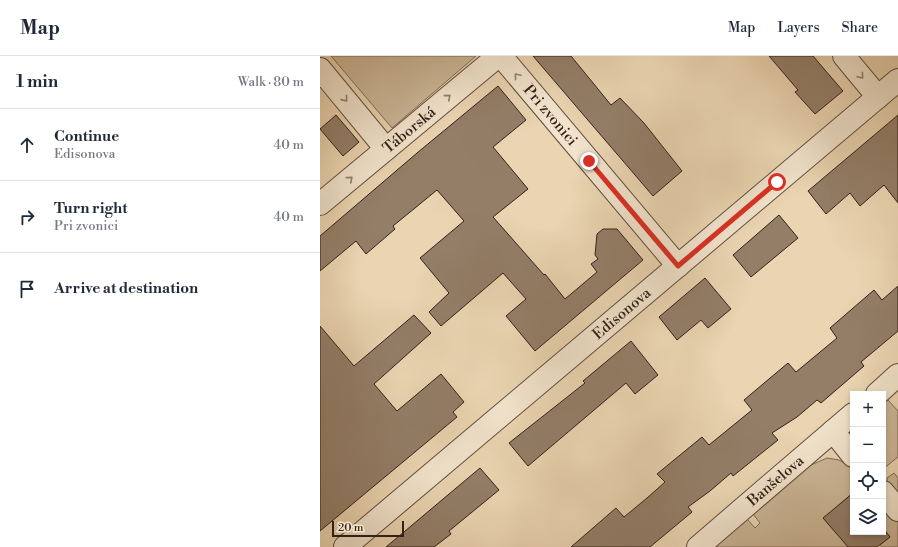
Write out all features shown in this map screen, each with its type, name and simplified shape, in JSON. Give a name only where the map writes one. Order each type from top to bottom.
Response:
[{"type":"street","name":"Táborská","points":[[320,204],[499,56]]},
{"type":"street","name":"Pri zvonici","points":[[499,56],[678,266]]},
{"type":"street","points":[[844,56],[878,97]]},
{"type":"street","points":[[320,69],[386,149]]},
{"type":"street","name":"Edisonova","points":[[345,547],[898,80]]},
{"type":"street","points":[[880,391],[898,375]]},
{"type":"street","name":"Banšelova","points":[[698,547],[850,417]]},
{"type":"street","points":[[833,431],[850,452]]},
{"type":"street","points":[[886,496],[898,510]]},
{"type":"shaded area","points":[[331,56],[476,56],[392,128]]},
{"type":"shaded area","points":[[886,400],[888,400],[898,411],[898,457],[886,467]]},
{"type":"shaded area","points":[[827,458],[839,460],[850,466],[850,496],[824,518],[847,541],[845,543],[848,547],[709,547],[747,519],[755,528],[760,523],[753,514],[753,510],[802,469]]},
{"type":"shaded area","points":[[894,473],[898,478],[898,496],[887,482],[887,478]]},
{"type":"shaded area","points":[[886,508],[898,518],[898,547],[882,547],[880,545],[890,537],[886,532]]},
{"type":"building","points":[[533,56],[571,56],[611,105],[620,98],[644,123],[682,171],[653,196]]},
{"type":"building","points":[[769,56],[813,56],[843,91],[815,114],[795,92],[798,90]]},
{"type":"building","points":[[498,86],[526,120],[493,147],[528,189],[493,217],[544,275],[545,274],[565,299],[597,272],[591,264],[598,259],[595,255],[597,234],[603,229],[617,229],[643,260],[535,351],[506,316],[526,299],[503,273],[441,326],[429,312],[449,293],[420,258],[464,221],[437,190],[393,226],[395,229],[366,254],[356,241],[320,271],[320,236]]},
{"type":"building","points":[[336,115],[359,142],[343,156],[320,129]]},
{"type":"building","points":[[898,115],[898,203],[884,185],[860,206],[850,193],[826,214],[808,191]]},
{"type":"building","points":[[779,215],[798,238],[751,277],[733,255]]},
{"type":"building","points":[[705,278],[731,309],[708,328],[701,320],[677,340],[659,317]]},
{"type":"building","points":[[898,286],[898,331],[861,362],[864,366],[821,403],[817,400],[797,417],[772,433],[778,440],[733,476],[731,473],[688,507],[692,512],[650,547],[571,547],[616,508],[624,517],[647,498],[665,482],[657,474],[702,437],[709,445],[752,410],[744,400],[788,363],[796,372],[837,338],[830,328],[874,290],[882,300]]},
{"type":"building","points":[[414,315],[431,333],[374,384],[397,411],[441,374],[464,402],[453,412],[457,417],[320,531],[320,326],[354,366]]},
{"type":"building","points":[[631,341],[658,375],[635,394],[626,383],[528,466],[509,443],[585,383],[583,381]]},
{"type":"building","points":[[480,468],[499,490],[449,531],[451,534],[434,547],[386,547]]},
{"type":"building","points":[[850,496],[850,535],[886,535],[886,532],[890,537],[877,547],[848,547],[823,518]]},
{"type":"route","points":[[589,161],[678,266],[777,182]]}]
